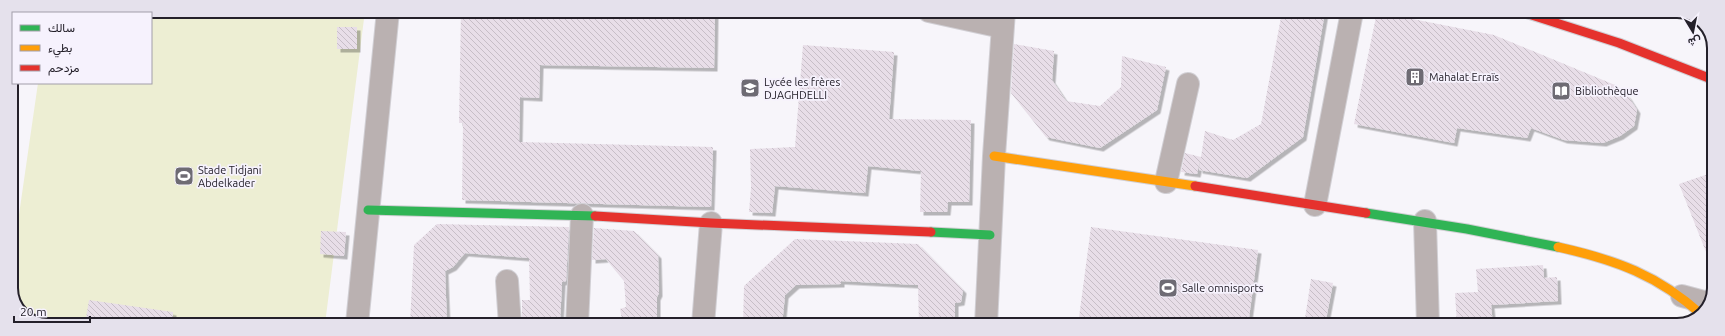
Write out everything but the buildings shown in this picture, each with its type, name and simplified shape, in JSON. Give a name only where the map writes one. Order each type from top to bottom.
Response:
[{"type":"street","points":[[358,318],[387,18]]},
{"type":"street","points":[[1314,205],[1351,18]]},
{"type":"street","points":[[1541,18],[1619,43],[1707,77]]},
{"type":"street","points":[[986,318],[994,156],[1003,19]]},
{"type":"street","points":[[1166,182],[1188,84]]},
{"type":"street","points":[[994,156],[1425,221],[1561,248],[1594,256],[1638,273],[1682,296],[1704,302]]},
{"type":"street","points":[[368,210],[582,215],[711,223],[990,235]]},
{"type":"street","points":[[577,318],[582,215]]},
{"type":"street","points":[[1425,221],[1428,318]]},
{"type":"street","points":[[704,318],[711,223]]},
{"type":"street","points":[[507,281],[510,318]]},
{"type":"street","points":[[1682,296],[1697,310]]},
{"type":"green space","name":"Stade Tidjani Abdelkader","points":[[152,18],[364,18],[326,318],[48,318],[38,316],[25,308],[20,299],[18,290],[18,222],[38,84],[152,84]]},
{"type":"traffic: fast","points":[[368,210],[595,216]]},
{"type":"traffic: fast","points":[[1366,213],[1467,229],[1558,247]]},
{"type":"traffic: fast","points":[[931,232],[990,235]]},
{"type":"traffic: slow","points":[[994,156],[1195,186]]},
{"type":"traffic: slow","points":[[1558,247],[1599,257],[1635,271],[1669,289],[1697,311]]},
{"type":"traffic: jam","points":[[1541,18],[1619,43],[1707,77]]},
{"type":"traffic: jam","points":[[1195,186],[1366,213]]},
{"type":"traffic: jam","points":[[595,216],[711,223],[931,232]]},
{"type":"place","name":"Mahalat Erraïs","points":[[1415,77]]},
{"type":"place","name":"Lycée les frères DJAGHDELLI","points":[[750,88]]},
{"type":"place","name":"Bibliothèque","points":[[1561,91]]},
{"type":"place","name":"Stade Tidjani Abdelkader","points":[[184,176]]},
{"type":"place","name":"Salle omnisports","points":[[1168,288]]}]
